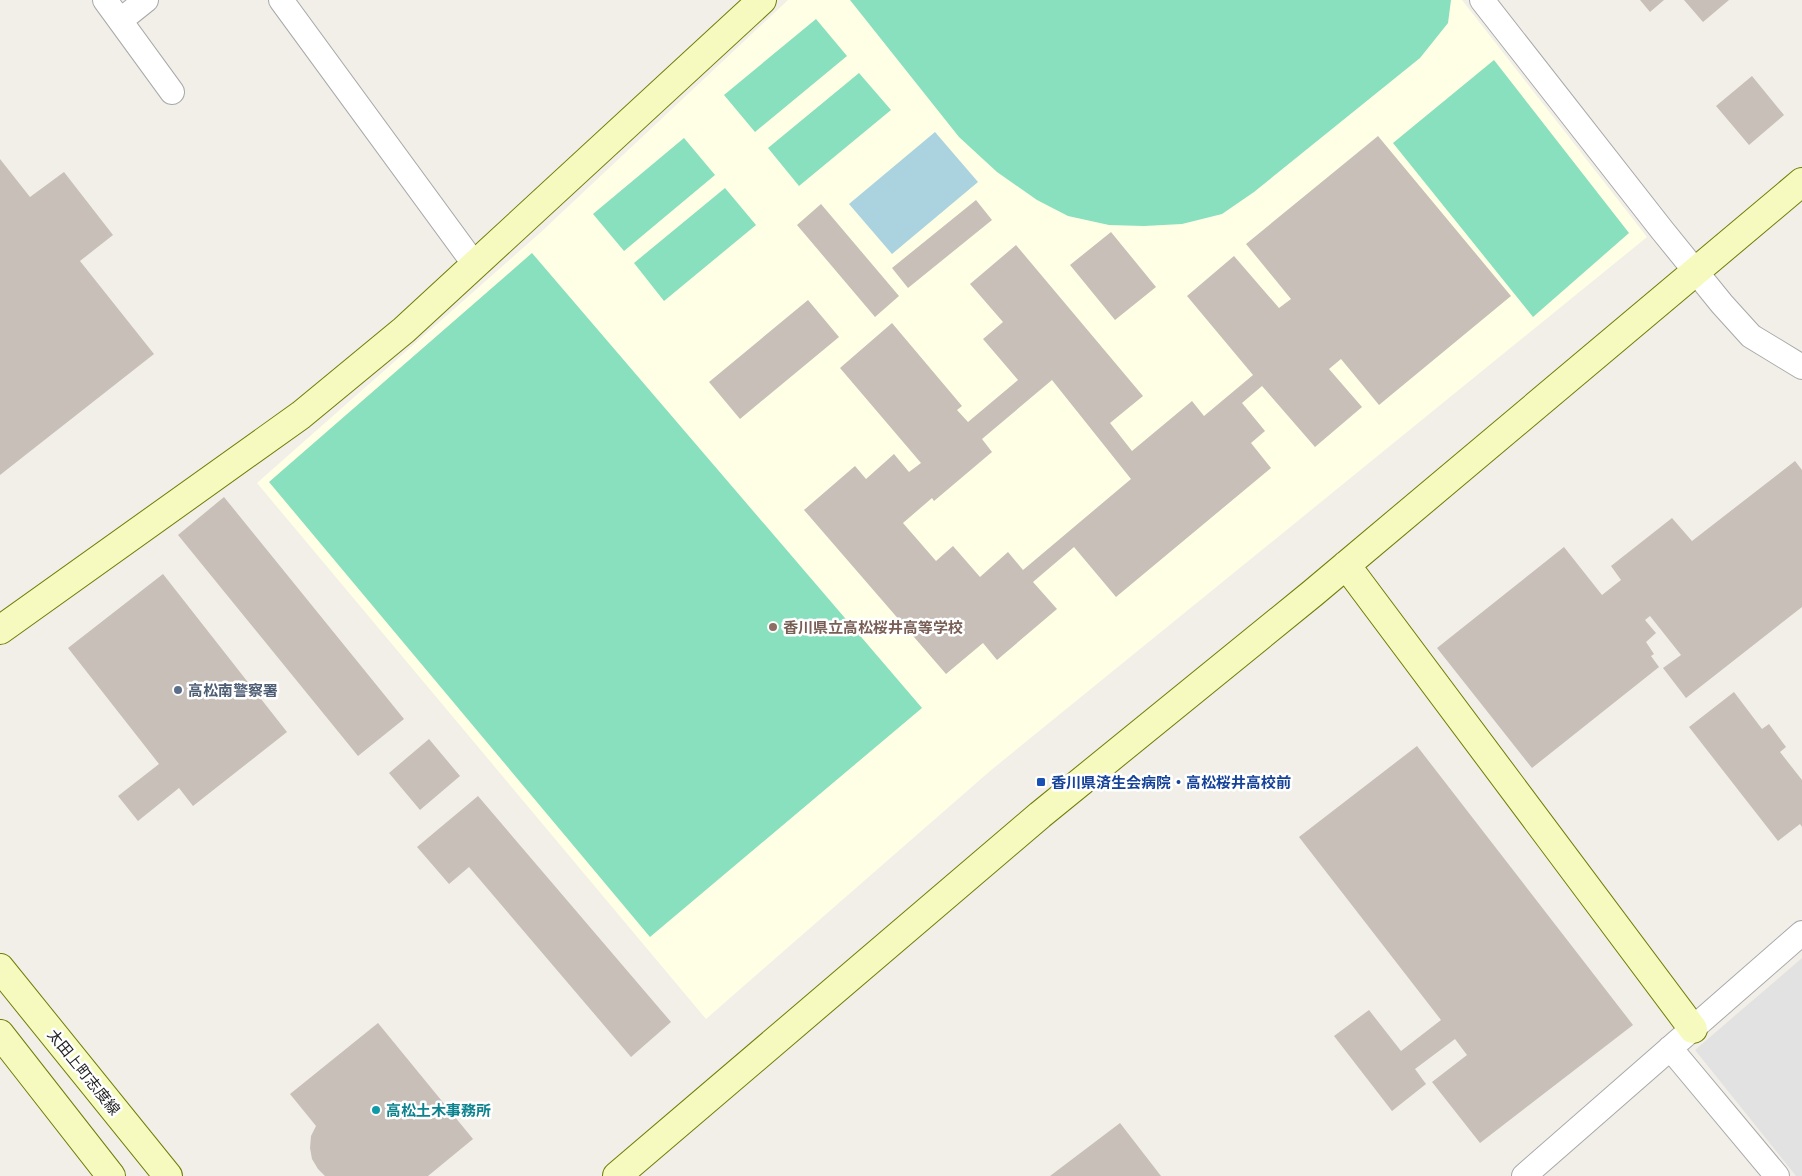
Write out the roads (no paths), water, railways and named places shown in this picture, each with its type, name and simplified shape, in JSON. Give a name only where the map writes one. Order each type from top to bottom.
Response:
[{"type":"street","points":[[105,0],[172,92]]},
{"type":"street","points":[[121,20],[146,0]]},
{"type":"street","points":[[281,0],[475,265]]},
{"type":"street","points":[[0,630],[301,415],[404,330],[762,0]]},
{"type":"street","points":[[1482,0],[1696,272],[1751,336],[1802,367]]},
{"type":"street","points":[[617,1176],[1036,819],[1346,565],[1802,182]]},
{"type":"street","points":[[1346,565],[1693,1029]]},
{"type":"street","points":[[1524,1176],[1802,933]]},
{"type":"street","name":"太田上町志度線","points":[[0,968],[168,1176]]},
{"type":"street","points":[[0,1034],[106,1168],[135,1134]]},
{"type":"street","points":[[1670,1048],[1777,1176]]},
{"type":"water","points":[[935,132],[978,182],[892,254],[849,204]]},
{"type":"place","name":"香川県立高松桜井高等学校","points":[[773,627]]},
{"type":"place","name":"高松南警察署","points":[[178,690]]},
{"type":"place","name":"香川県済生会病院・高松桜井高校前","points":[[1041,782]]},
{"type":"place","name":"高松土木事務所","points":[[376,1110]]}]
